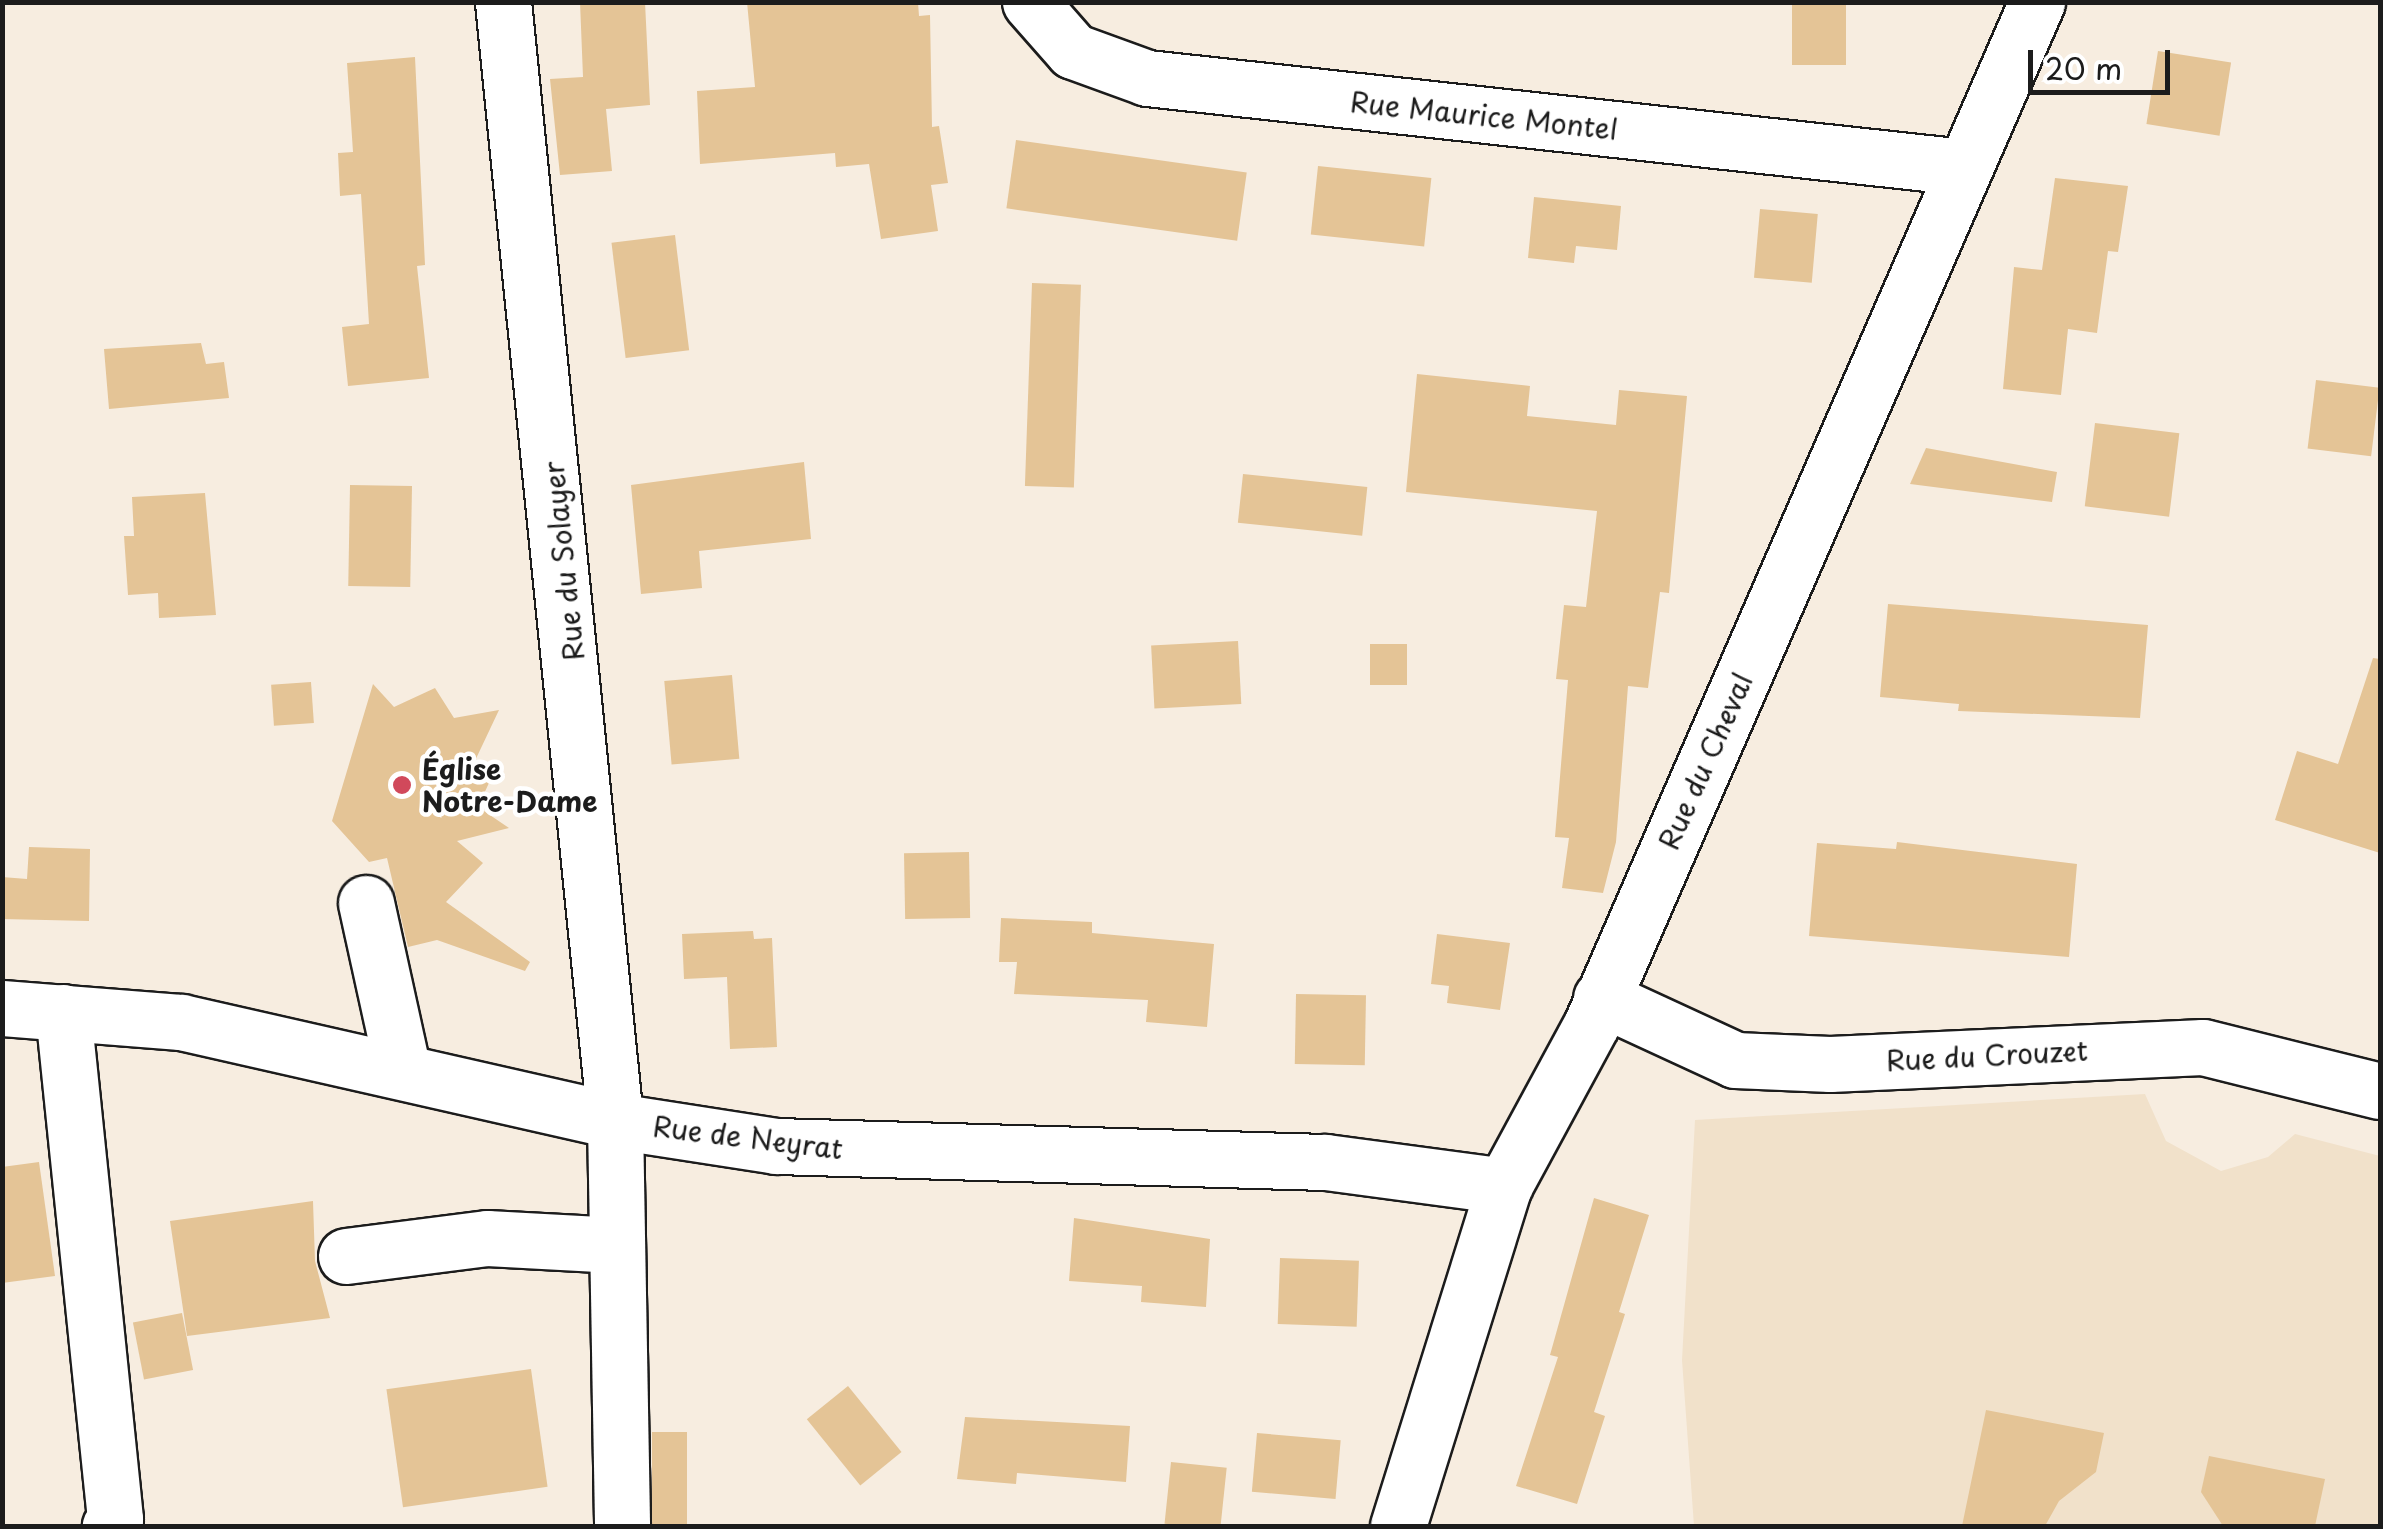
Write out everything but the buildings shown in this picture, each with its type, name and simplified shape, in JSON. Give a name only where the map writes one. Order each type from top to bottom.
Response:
[{"type":"street","name":"Rue du Solayer","points":[[503,2],[614,1121],[622,1526]]},
{"type":"street","name":"Rue Maurice Montel","points":[[1030,2],[1073,50],[1147,78],[1964,167]]},
{"type":"street","name":"Rue du Cheval","points":[[1398,1526],[1504,1186],[1601,998],[2037,2]]},
{"type":"street","points":[[366,903],[402,1067]]},
{"type":"street","name":"Rue du Crouzet","points":[[1601,998],[1736,1060],[1830,1064],[2187,1046],[2380,1090]]},
{"type":"street","name":"Rue de Neyrat","points":[[2,1008],[182,1022],[402,1067],[614,1121],[776,1146],[1325,1162],[1504,1186]]},
{"type":"street","points":[[63,1012],[116,1519],[110,1526]]},
{"type":"street","points":[[346,1256],[487,1238],[617,1244]]},
{"type":"shaded area","points":[[2145,1094],[2166,1141],[2221,1171],[2268,1157],[2295,1134],[2380,1156],[2380,1526],[1694,1526],[1682,1360],[1695,1120]]},
{"type":"place","name":"Église Notre-Dame","points":[[402,785]]}]
